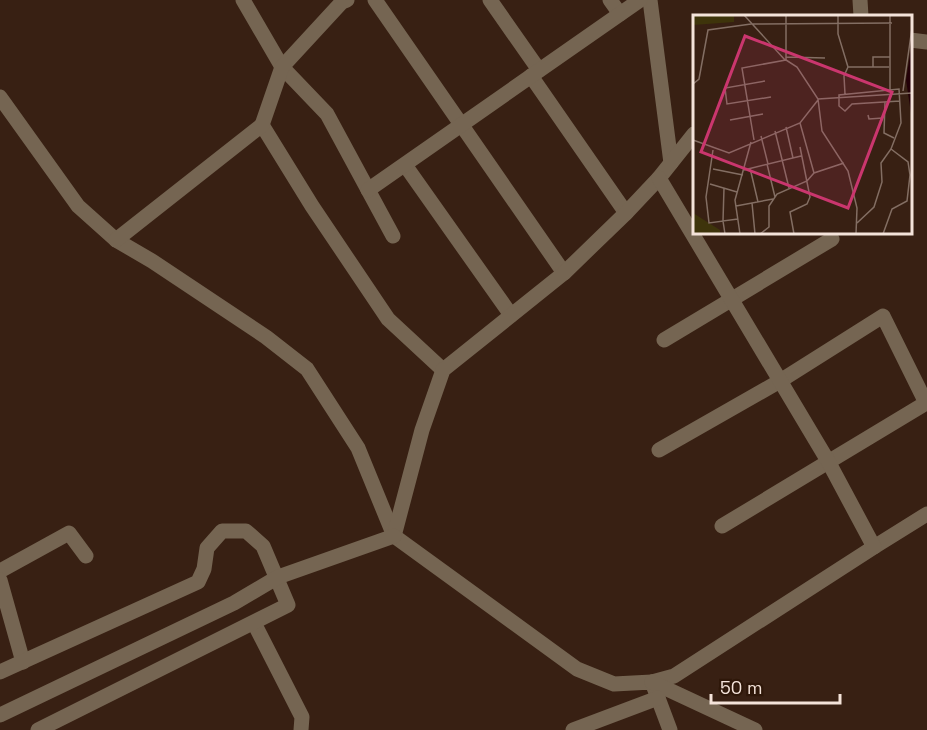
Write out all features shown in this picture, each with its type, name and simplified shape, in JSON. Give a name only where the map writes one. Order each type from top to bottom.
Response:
[{"type":"street","points":[[243,0],[282,67],[327,114],[393,236]]},
{"type":"street","points":[[116,240],[262,125],[282,67],[342,2],[347,0]]},
{"type":"street","points":[[375,0],[564,273]]},
{"type":"street","points":[[490,0],[626,213]]},
{"type":"street","points":[[610,0],[620,14]]},
{"type":"street","points":[[369,190],[640,0]]},
{"type":"street","points":[[650,0],[671,163]]},
{"type":"street","points":[[860,0],[861,15]]},
{"type":"street","points":[[912,40],[927,42]]},
{"type":"street","points":[[0,97],[78,206],[116,240],[266,337],[308,369],[358,448],[394,536],[577,669],[614,684],[652,682],[674,676],[927,514]]},
{"type":"street","points":[[262,125],[312,206],[387,319],[443,370]]},
{"type":"street","points":[[394,536],[422,430],[443,370],[564,273],[659,178],[693,135]]},
{"type":"street","points":[[405,165],[511,315]]},
{"type":"street","points":[[659,178],[828,461],[874,548]]},
{"type":"street","points":[[664,340],[832,239]]},
{"type":"street","points":[[659,450],[780,381],[883,316],[926,403],[722,525]]},
{"type":"street","points":[[0,672],[198,582],[204,569],[207,548],[222,531],[246,531],[263,546],[288,605],[38,730]]},
{"type":"street","points":[[0,571],[69,533],[86,556]]},
{"type":"street","points":[[0,716],[234,603],[278,577],[394,536]]},
{"type":"street","points":[[0,580],[23,662]]},
{"type":"street","points":[[254,622],[302,717],[301,730]]},
{"type":"street","points":[[652,682],[670,730]]},
{"type":"street","points":[[652,682],[755,730]]},
{"type":"street","points":[[573,730],[658,698]]}]
